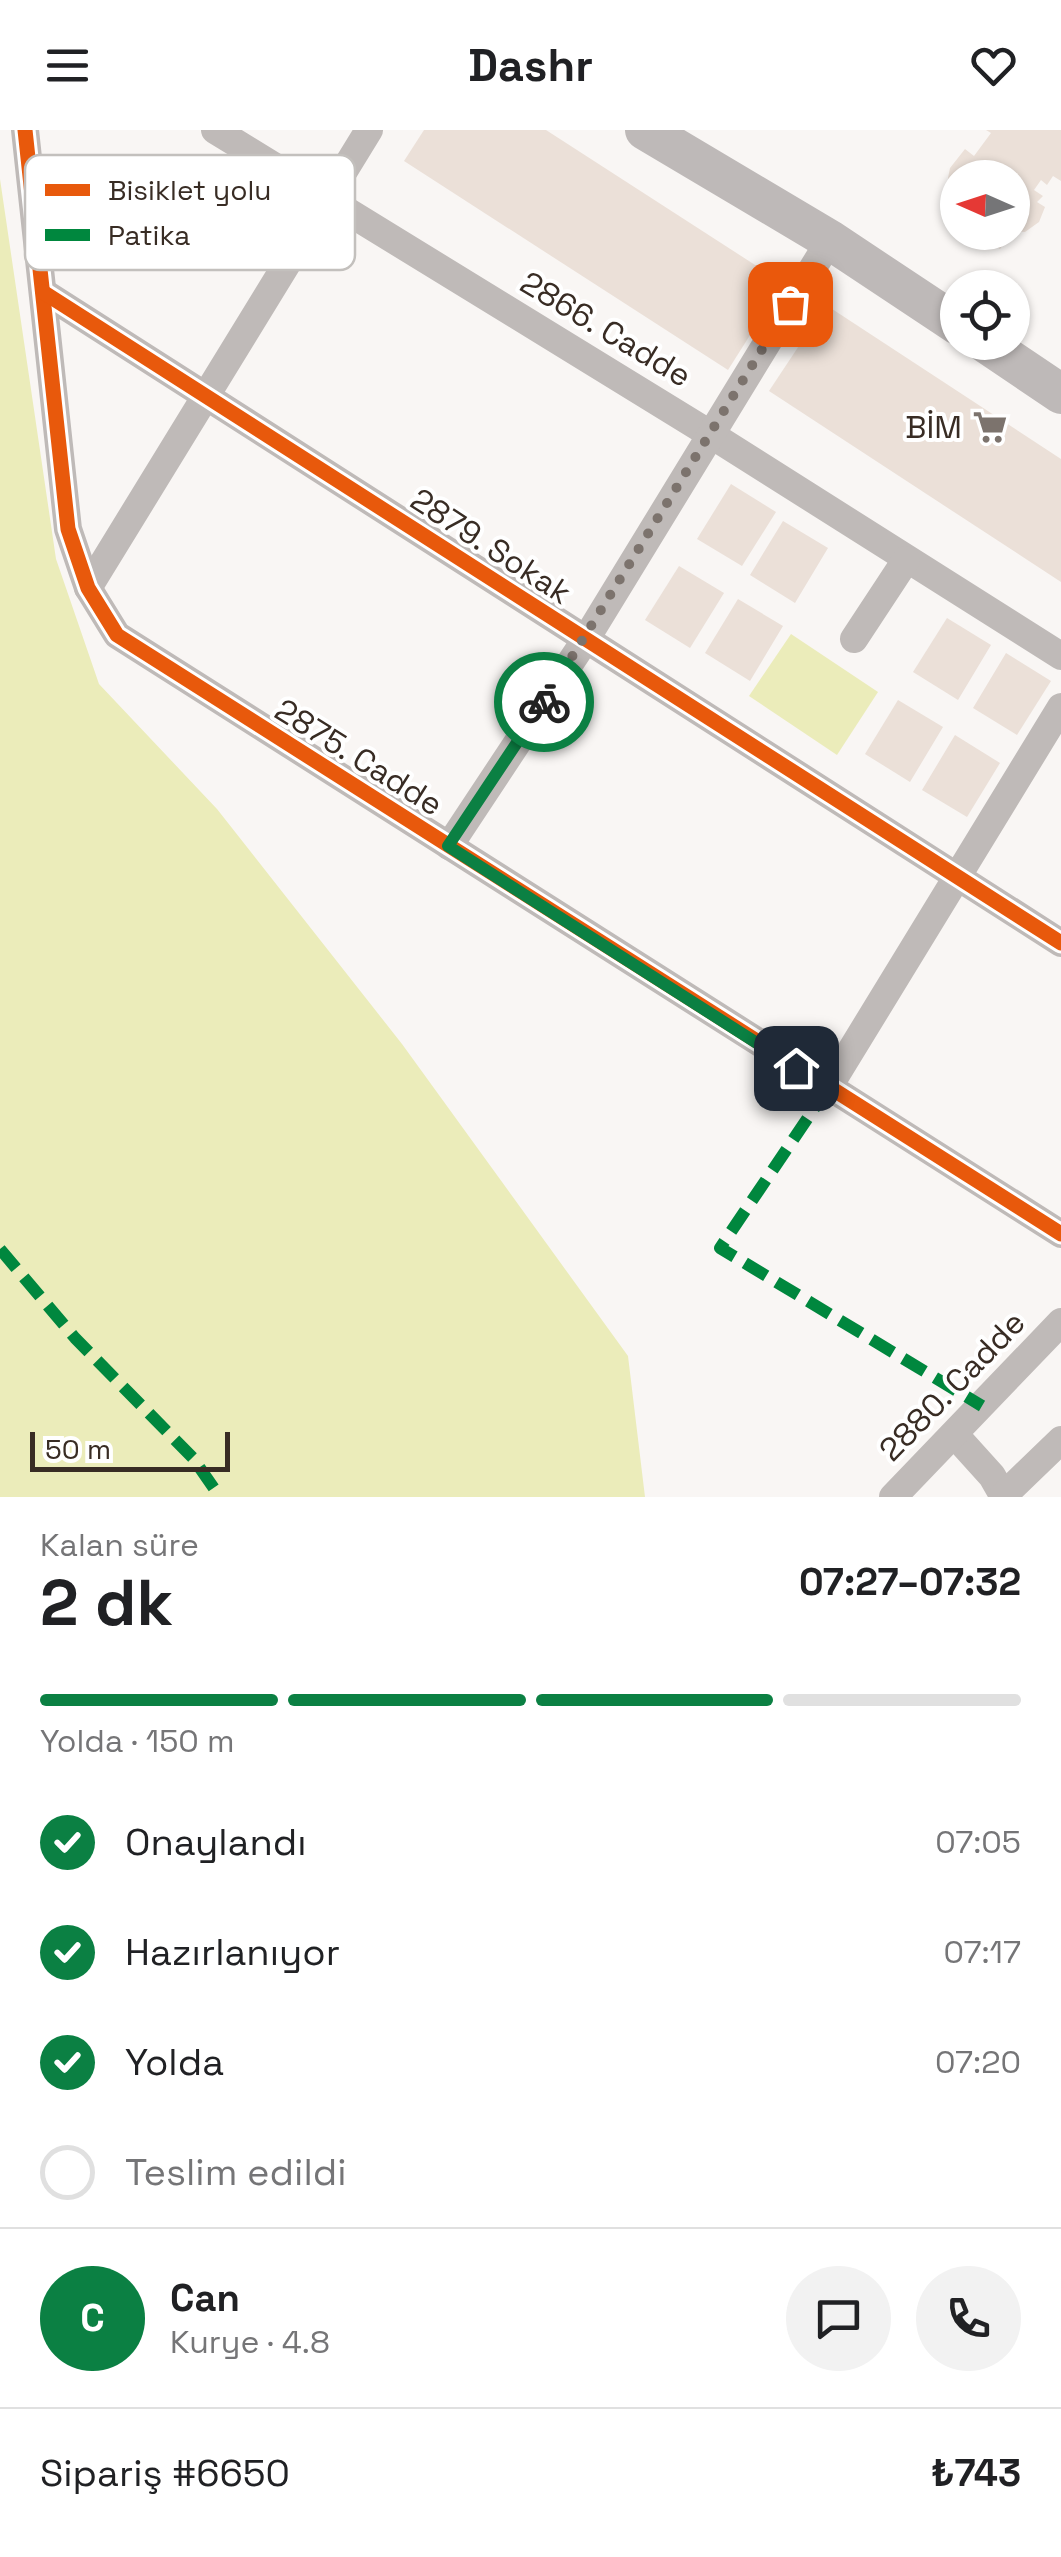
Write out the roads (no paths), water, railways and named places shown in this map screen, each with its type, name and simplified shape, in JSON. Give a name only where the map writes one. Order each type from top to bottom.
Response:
[{"type":"street","name":"2875. Cadde","points":[[26,130],[29,155]]},
{"type":"street","name":"2866. Cadde","points":[[215,130],[255,155]]},
{"type":"street","points":[[353,155],[368,130]]},
{"type":"street","points":[[645,130],[830,240],[940,313]]},
{"type":"street","name":"2866. Cadde","points":[[355,218],[710,434],[1061,656]]},
{"type":"street","points":[[448,846],[586,639],[830,240]]},
{"type":"street","name":"2875. Cadde","points":[[41,270],[68,529],[88,588],[117,636],[1061,1234]]},
{"type":"street","points":[[88,588],[283,270]]},
{"type":"street","name":"2879. Sokak","points":[[43,292],[1061,943]]},
{"type":"street","points":[[1011,360],[1061,394]]},
{"type":"street","points":[[854,639],[906,560]]},
{"type":"street","points":[[828,1088],[1061,708]]},
{"type":"street","name":"2880. Cadde","points":[[893,1497],[1061,1322]]},
{"type":"street","points":[[955,1435],[992,1476],[1003,1497],[1061,1440]]},
{"type":"place","name":"BİM","points":[[990,427]]}]
